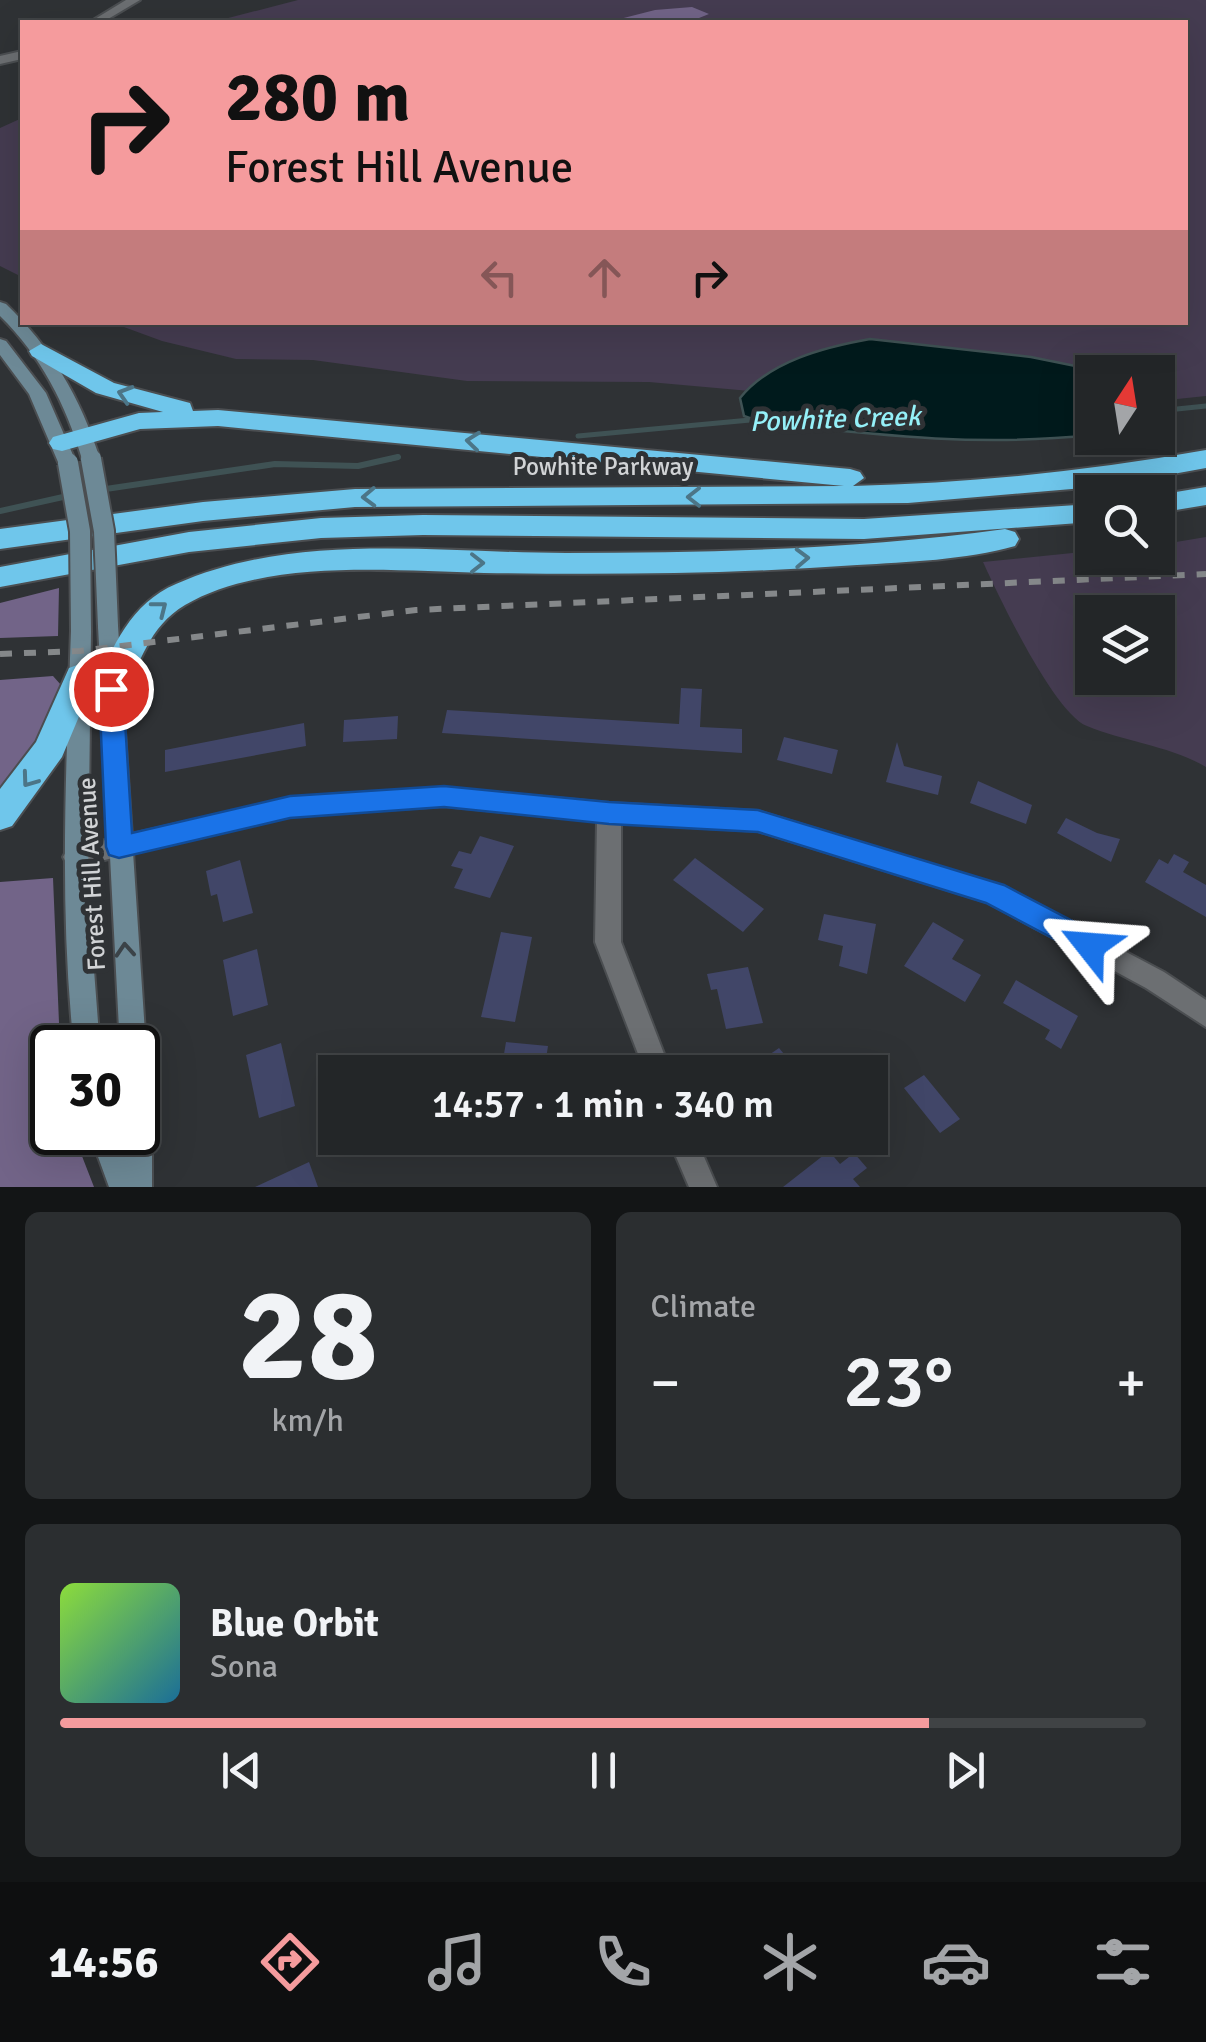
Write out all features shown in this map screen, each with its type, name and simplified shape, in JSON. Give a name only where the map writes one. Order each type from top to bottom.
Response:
[{"type":"highway","points":[[41,351],[105,388],[218,418]]},
{"type":"highway","points":[[76,450],[140,422],[218,418],[784,474],[1058,482]]},
{"type":"highway","name":"Powhite Parkway","points":[[0,539],[342,498],[863,496],[1058,482],[1206,458]]},
{"type":"highway","points":[[1175,501],[1206,496]]},
{"type":"highway","points":[[0,577],[189,542],[389,525],[864,529],[1075,518]]},
{"type":"highway","points":[[0,816],[133,633],[154,612],[198,586],[269,570],[377,562],[829,556],[947,548],[1055,531],[1075,523]]},
{"type":"highway","points":[[0,594],[389,525]]},
{"type":"highway","points":[[0,548],[61,531]]},
{"type":"main road","name":"Forest Hill Avenue","points":[[0,307],[41,351],[104,531],[108,626],[95,682],[76,857],[78,983],[84,1025]]},
{"type":"main road","name":"Forest Hill Avenue","points":[[0,344],[76,450],[80,630],[95,682],[119,847],[131,1025]]},
{"type":"main road","points":[[111,1155],[123,1187]]},
{"type":"main road","points":[[138,1155],[138,1187]]},
{"type":"street","points":[[99,20],[134,0]]},
{"type":"street","points":[[76,857],[290,807],[444,797],[609,813],[758,821],[994,894],[1155,980],[1206,1016]]},
{"type":"street","points":[[609,813],[608,942],[651,1055]]},
{"type":"street","points":[[689,1155],[703,1187]]},
{"type":"shaded area","points":[[298,0],[1206,0],[1206,396],[1175,399],[1175,355],[1075,355],[1075,374],[863,401],[649,382],[467,381],[313,360],[236,359],[162,341],[118,325],[1188,325],[1188,20],[221,20]]},
{"type":"shaded area","points":[[692,7],[709,14],[694,20],[616,20],[655,10]]},
{"type":"shaded area","points":[[20,119],[20,276],[0,266],[0,128]]},
{"type":"shaded area","points":[[1206,537],[1206,767],[1178,754],[1087,726],[1074,717],[1044,678],[983,562],[1075,553],[1075,575],[1175,575],[1175,542]]},
{"type":"shaded area","points":[[59,588],[58,636],[0,638],[0,603]]},
{"type":"shaded area","points":[[53,676],[61,685],[49,724],[0,788],[0,680]]},
{"type":"shaded area","points":[[53,878],[59,1025],[30,1025],[30,1155],[82,1155],[94,1187],[0,1187],[0,882]]},
{"type":"water","points":[[870,339],[1031,357],[1075,366],[1075,436],[928,438],[764,423],[744,416],[740,398],[752,385],[782,365],[835,346]]},
{"type":"building","points":[[681,688],[702,689],[700,727],[742,729],[742,753],[442,733],[447,710],[679,724]]},
{"type":"building","points":[[398,716],[397,739],[343,742],[344,720]]},
{"type":"building","points":[[304,723],[306,746],[165,772],[165,750]]},
{"type":"building","points":[[784,737],[838,750],[832,774],[777,760]]},
{"type":"building","points":[[897,742],[904,766],[942,776],[938,795],[886,782]]},
{"type":"building","points":[[978,781],[1032,805],[1026,824],[970,803]]},
{"type":"building","points":[[1066,818],[1120,839],[1111,862],[1057,833]]},
{"type":"building","points":[[480,836],[514,846],[490,898],[454,888],[463,869],[451,866],[459,851],[471,854]]},
{"type":"building","points":[[1174,854],[1189,862],[1183,872],[1206,885],[1206,917],[1145,882],[1159,859],[1168,864]]},
{"type":"building","points":[[695,858],[764,909],[743,932],[673,880]]},
{"type":"building","points":[[240,860],[253,913],[223,922],[217,894],[211,896],[206,871]]},
{"type":"building","points":[[824,914],[876,924],[867,974],[839,966],[843,946],[818,940]]},
{"type":"building","points":[[933,922],[964,940],[952,959],[981,975],[965,1002],[904,966]]},
{"type":"building","points":[[501,932],[532,937],[515,1022],[481,1017]]},
{"type":"building","points":[[257,949],[268,1005],[233,1016],[223,960]]},
{"type":"building","points":[[748,967],[763,1023],[726,1029],[717,989],[711,990],[707,974]]},
{"type":"building","points":[[1016,980],[1078,1016],[1061,1049],[1045,1039],[1050,1030],[1003,1003]]},
{"type":"building","points":[[506,1042],[548,1046],[547,1055],[504,1055]]},
{"type":"building","points":[[281,1043],[295,1106],[259,1118],[246,1055]]},
{"type":"building","points":[[924,1075],[960,1119],[940,1133],[904,1088]]},
{"type":"building","points":[[824,1155],[832,1155],[840,1164],[856,1155],[867,1168],[853,1179],[860,1187],[783,1187]]},
{"type":"building","points":[[309,1162],[318,1187],[255,1187]]},
{"type":"waterway","name":"Powhite Creek","points":[[1177,409],[1206,406]]},
{"type":"waterway","name":"Powhite Creek","points":[[578,436],[761,419]]},
{"type":"waterway","name":"Powhite Creek","points":[[99,490],[275,464],[358,466],[398,457],[390,459]]},
{"type":"waterway","name":"Powhite Creek","points":[[0,511],[72,495]]},
{"type":"railway","points":[[0,654],[80,651],[416,610],[1206,574]]},
{"type":"route","points":[[111,689],[119,847],[290,807],[444,797],[609,813],[758,821],[994,894],[1090,946]]}]
